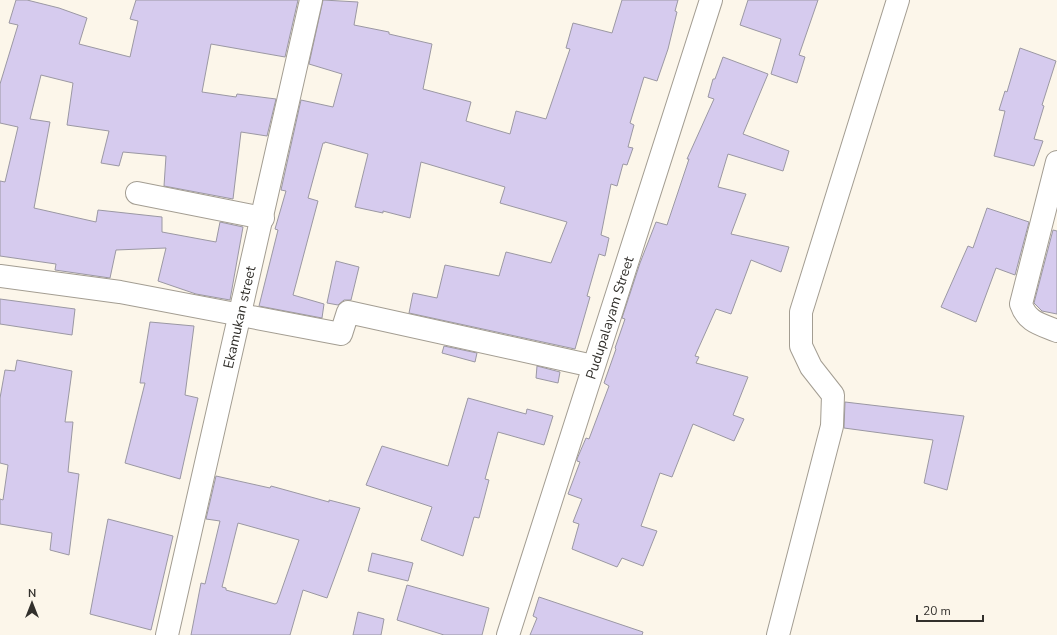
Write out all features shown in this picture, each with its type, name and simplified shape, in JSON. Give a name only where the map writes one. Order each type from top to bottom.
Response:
[{"type":"street","name":"Ekamukan street","points":[[167,635],[226,381],[239,314],[263,218],[311,0]]},
{"type":"street","name":"Pudupalayam Street","points":[[508,635],[711,0]]},
{"type":"street","points":[[778,635],[832,426],[833,395],[811,367],[801,346],[801,312],[898,0]]},
{"type":"street","points":[[1057,162],[1053,192],[1021,304],[1024,313],[1030,320],[1057,331]]},
{"type":"street","points":[[137,193],[263,218]]},
{"type":"street","points":[[0,276],[120,292],[341,334],[348,312],[594,366]]},
{"type":"building","points":[[16,0],[27,0],[59,8],[87,18],[79,44],[130,57],[138,21],[130,19],[136,0],[298,0],[285,57],[211,44],[202,92],[236,97],[237,94],[276,99],[267,136],[241,132],[233,199],[164,186],[166,156],[123,152],[119,166],[101,163],[109,131],[67,125],[73,83],[41,75],[30,119],[50,122],[34,208],[96,222],[98,210],[162,217],[162,232],[216,242],[220,222],[243,227],[230,300],[196,294],[158,281],[166,248],[116,250],[110,278],[55,270],[56,264],[0,256],[0,181],[5,182],[18,127],[0,123],[0,84],[18,25],[9,23]]},
{"type":"building","points":[[323,0],[358,2],[354,25],[389,32],[389,34],[432,44],[423,89],[471,102],[466,121],[510,134],[516,111],[546,119],[570,49],[566,48],[573,23],[612,33],[622,0],[678,0],[675,11],[677,12],[668,49],[657,81],[644,77],[630,123],[634,125],[628,147],[633,148],[627,165],[623,164],[617,186],[611,184],[601,235],[609,238],[605,256],[599,254],[587,296],[590,297],[575,349],[409,313],[413,293],[437,298],[445,265],[499,276],[506,252],[551,263],[567,222],[500,203],[505,187],[421,162],[410,218],[383,211],[383,213],[355,207],[368,154],[325,142],[323,143],[308,198],[318,201],[293,295],[324,304],[322,318],[259,306],[278,230],[275,229],[286,191],[281,190],[301,100],[333,107],[342,74],[309,64]]},
{"type":"building","points":[[748,0],[818,0],[799,55],[805,57],[797,83],[771,74],[781,39],[740,25]]},
{"type":"building","points":[[1020,48],[1056,61],[1042,105],[1044,106],[1034,139],[1043,141],[1034,166],[994,156],[1005,111],[999,110],[1005,91],[1007,92]]},
{"type":"building","points":[[723,57],[768,74],[743,134],[789,151],[783,171],[728,154],[718,187],[746,194],[731,234],[789,247],[781,272],[751,260],[731,314],[716,309],[695,356],[699,357],[696,363],[748,377],[733,415],[744,419],[734,441],[693,424],[672,477],[660,473],[641,526],[657,531],[643,566],[622,558],[617,567],[572,549],[579,524],[573,522],[582,499],[568,494],[580,462],[577,461],[577,459],[586,438],[589,439],[609,386],[604,383],[625,319],[622,318],[640,263],[656,222],[667,225],[689,159],[687,159],[714,99],[708,97],[713,79],[715,79]]},
{"type":"building","points":[[987,208],[1029,222],[1015,275],[996,268],[976,322],[941,307],[968,246],[973,248]]},
{"type":"building","points":[[1053,230],[1057,231],[1057,314],[1042,311],[1034,303]]},
{"type":"building","points":[[336,261],[359,267],[351,300],[344,300],[338,305],[327,303]]},
{"type":"building","points":[[0,299],[75,309],[72,335],[0,324]]},
{"type":"building","points":[[150,322],[194,326],[185,395],[198,398],[180,479],[125,463],[145,383],[140,383]]},
{"type":"building","points":[[444,346],[477,353],[475,362],[442,353]]},
{"type":"building","points":[[17,360],[72,371],[65,422],[73,422],[68,472],[79,474],[69,555],[50,550],[52,533],[0,524],[0,499],[3,500],[8,465],[0,463],[0,398],[5,370],[15,371]]},
{"type":"building","points":[[537,366],[560,372],[558,383],[536,378]]},
{"type":"building","points":[[468,398],[526,414],[527,409],[553,416],[544,445],[498,432],[485,479],[489,480],[479,518],[474,517],[463,556],[421,540],[432,507],[366,485],[382,446],[448,466]]},
{"type":"building","points":[[845,402],[964,416],[947,490],[924,483],[933,440],[844,428]]},
{"type":"building","points":[[216,476],[270,488],[271,486],[329,502],[329,500],[360,508],[327,598],[303,590],[290,635],[191,635],[201,583],[205,584],[220,521],[206,519]],"holes":[[[238,523],[299,540],[277,603],[275,604],[226,590],[226,588],[222,587]]]},
{"type":"building","points":[[108,519],[173,536],[151,630],[90,614]]},
{"type":"building","points":[[372,553],[413,563],[408,581],[368,571]]},
{"type":"building","points":[[407,585],[489,608],[482,635],[444,635],[397,620]]},
{"type":"building","points":[[539,597],[643,632],[642,635],[530,635],[537,618],[533,616]]},
{"type":"building","points":[[358,612],[384,619],[381,635],[353,635]]}]
